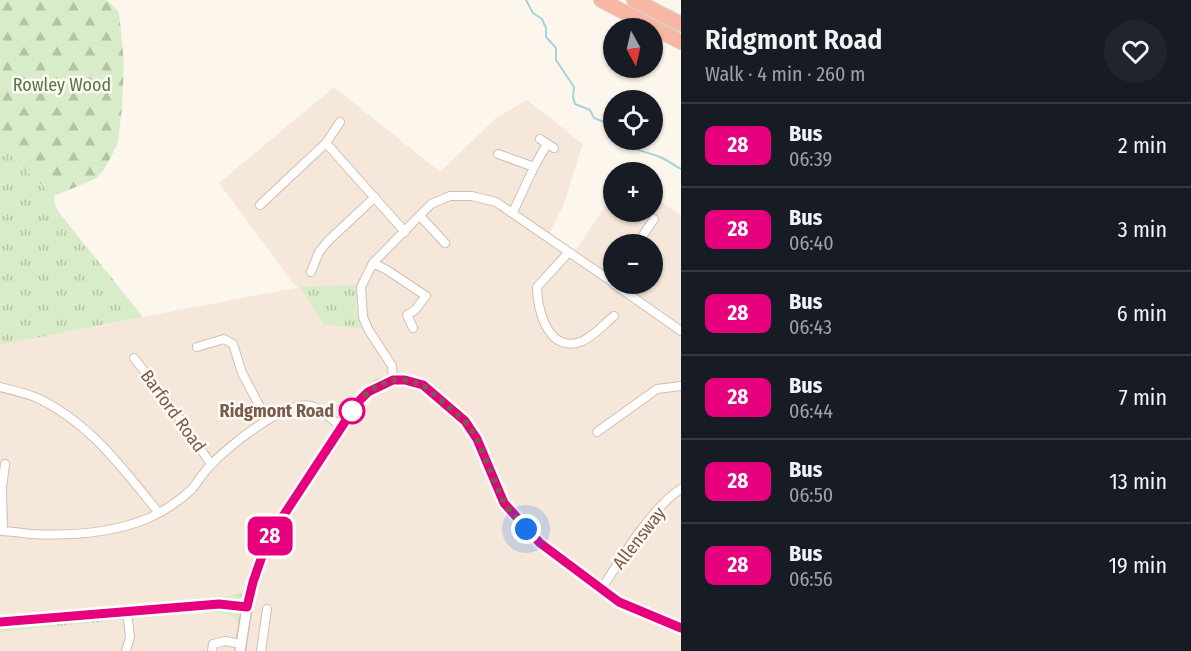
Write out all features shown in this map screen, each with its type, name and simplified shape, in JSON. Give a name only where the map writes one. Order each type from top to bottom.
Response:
[{"type":"highway","points":[[601,0],[681,42]]},
{"type":"highway","points":[[634,0],[681,24]]},
{"type":"street","points":[[260,205],[326,143],[340,122]]},
{"type":"street","points":[[326,143],[405,232]]},
{"type":"street","points":[[513,212],[547,144]]},
{"type":"street","points":[[498,154],[534,167]]},
{"type":"street","points":[[393,380],[392,366],[368,329],[363,317],[361,287],[373,263],[431,204],[450,196],[472,196],[496,202],[603,275]]},
{"type":"street","points":[[311,272],[319,252],[328,241],[375,197]]},
{"type":"street","points":[[420,216],[446,243]]},
{"type":"street","points":[[569,252],[537,286],[539,309],[547,328],[557,340],[570,344],[581,342],[614,316]]},
{"type":"street","points":[[373,263],[426,296],[415,310],[407,315],[413,328]]},
{"type":"street","points":[[630,294],[681,331]]},
{"type":"street","points":[[197,347],[224,339],[233,345],[242,373],[267,420]]},
{"type":"street","name":"Barford Road","points":[[134,358],[211,464]]},
{"type":"street","points":[[212,651],[213,644],[225,641],[240,648],[253,582],[268,539],[358,402],[368,392],[393,380],[405,380],[423,385],[465,421],[477,439],[504,503],[515,518],[540,543],[619,602],[681,628]]},
{"type":"street","points":[[597,432],[657,389],[681,386]]},
{"type":"street","points":[[0,387],[35,397],[77,422],[100,442],[159,513]]},
{"type":"street","points":[[5,464],[2,488],[2,531],[34,534],[97,532],[123,527],[159,513],[190,490],[211,464],[239,439],[267,420],[296,405],[311,406],[341,426]]},
{"type":"street","name":"Allensway","points":[[601,590],[634,539],[658,510],[681,489]]},
{"type":"street","points":[[0,622],[219,604],[247,607]]},
{"type":"street","points":[[261,651],[267,609]]},
{"type":"street","points":[[126,651],[129,637],[128,611]]},
{"type":"shaded area","points":[[334,87],[440,172],[496,118],[527,100],[583,144],[563,206],[548,237],[573,254],[603,209],[603,222],[663,222],[663,203],[681,216],[681,651],[0,651],[0,345],[299,287],[293,283],[219,183]]},
{"type":"green space","name":"Rowley Wood","points":[[0,0],[107,0],[119,12],[124,63],[118,143],[104,170],[95,179],[54,196],[18,163],[0,133]]},
{"type":"green space","points":[[0,133],[18,163],[54,196],[58,211],[143,317],[0,345]]},
{"type":"green space","points":[[356,285],[356,310],[361,328],[324,325],[300,287]]},
{"type":"green space","points":[[250,593],[244,624],[238,622],[233,616],[211,611],[0,632],[0,616]]},
{"type":"waterway","points":[[526,0],[533,13],[542,19],[546,28],[546,37],[556,48],[556,60],[574,87],[575,104],[590,110],[594,118],[603,122]]},
{"type":"waterway","points":[[638,150],[663,158],[681,169]]},
{"type":"bus line","name":"28","points":[[0,622],[219,604],[247,607],[268,539],[341,426],[368,392],[393,380],[405,380],[423,385],[465,421],[477,439],[504,503],[515,518],[540,543],[619,602],[681,628]]},
{"type":"place","name":"Ridgmont Road","points":[[352,411]]},
{"type":"route","points":[[352,411],[368,392],[393,380],[405,380],[423,385],[465,421],[477,439],[504,503],[526,529]]}]
